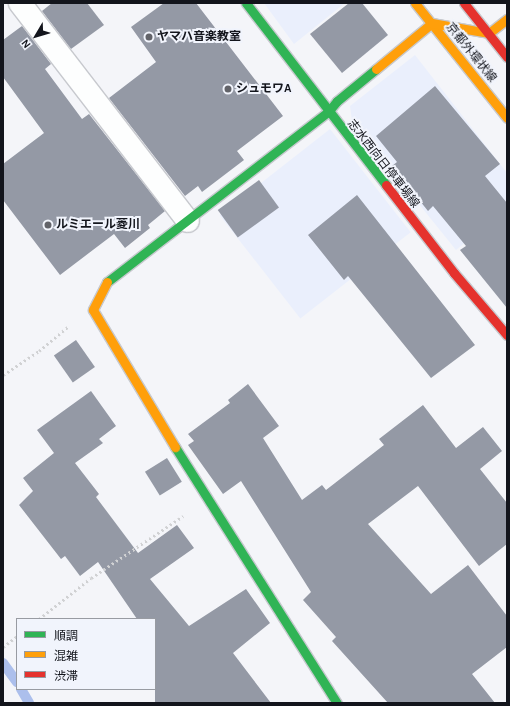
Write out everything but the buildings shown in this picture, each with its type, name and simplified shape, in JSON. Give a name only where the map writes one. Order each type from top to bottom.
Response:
[{"type":"street","points":[[20,3],[188,221]]},
{"type":"street","name":"志水西向日停車場線","points":[[246,3],[328,112],[454,273],[507,335]]},
{"type":"street","name":"京都外環状線","points":[[415,3],[507,118]]},
{"type":"street","points":[[464,3],[507,57]]},
{"type":"street","points":[[337,703],[207,500],[93,310],[109,279],[170,232],[188,221],[328,112],[337,101],[432,24],[489,34],[507,19]]},
{"type":"path","points":[[3,375],[39,351],[83,315],[93,310]]},
{"type":"path","points":[[40,618],[91,578],[207,500]]},
{"type":"path","points":[[3,647],[16,637]]},
{"type":"shaded area","points":[[264,3],[345,3],[294,44]]},
{"type":"shaded area","points":[[415,55],[507,173],[507,208],[456,250],[352,121],[350,106]]},
{"type":"shaded area","points":[[330,129],[411,232],[300,318],[220,215]]},
{"type":"waterway","points":[[3,663],[16,681]]},
{"type":"waterway","points":[[22,690],[29,703]]},
{"type":"traffic: fast","points":[[246,3],[386,185]]},
{"type":"traffic: fast","points":[[107,282],[328,112],[337,101],[376,69]]},
{"type":"traffic: fast","points":[[175,447],[337,703]]},
{"type":"traffic: slow","points":[[415,3],[507,118]]},
{"type":"traffic: slow","points":[[376,69],[432,23],[489,33],[507,19]]},
{"type":"traffic: slow","points":[[107,282],[93,310],[175,447]]},
{"type":"traffic: jam","points":[[464,3],[507,57]]},
{"type":"traffic: jam","points":[[386,185],[454,273],[507,335]]},
{"type":"place","name":"ヤマハ音楽教室","points":[[149,37]]},
{"type":"place","name":"シュモワA","points":[[228,89]]},
{"type":"place","name":"ルミエール菱川","points":[[48,225]]}]
